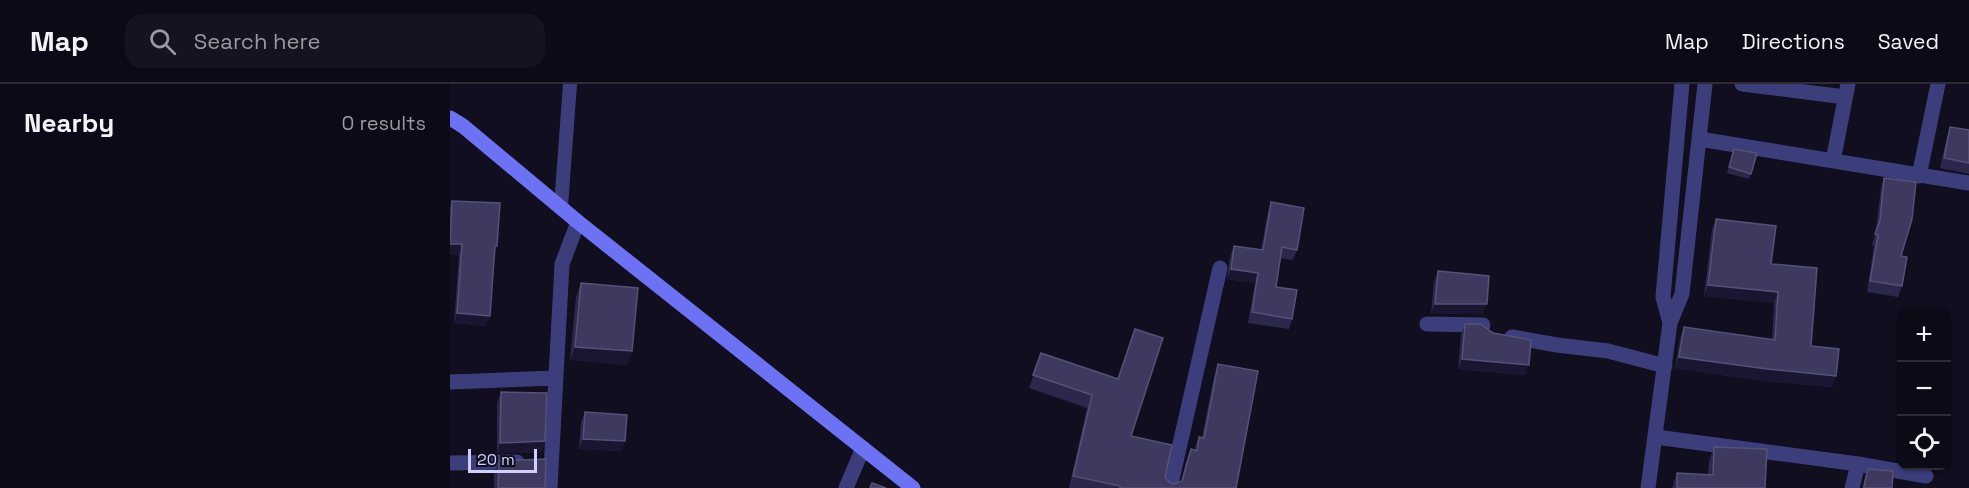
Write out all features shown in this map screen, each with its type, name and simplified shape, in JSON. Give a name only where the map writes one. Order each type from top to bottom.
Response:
[{"type":"main road","points":[[450,118],[463,126],[578,222],[914,488]]},
{"type":"street","points":[[1670,323],[1662,297],[1682,84]]},
{"type":"street","points":[[1648,488],[1670,323],[1682,294],[1705,84]]},
{"type":"street","points":[[1742,84],[1846,91],[1833,161]]},
{"type":"street","points":[[1918,176],[1938,84]]},
{"type":"street","points":[[1699,139],[1969,183]]},
{"type":"street","points":[[550,488],[539,462],[555,378],[562,264],[578,222]]},
{"type":"street","points":[[1170,488],[1220,268]]},
{"type":"street","points":[[1428,324],[1482,324],[1497,335],[1608,351],[1665,366]]},
{"type":"street","points":[[450,382],[555,378]]},
{"type":"street","points":[[1656,437],[1858,464],[1926,476]]},
{"type":"street","points":[[846,488],[863,448]]},
{"type":"street","points":[[450,463],[539,462]]},
{"type":"street","points":[[1852,488],[1858,464]]},
{"type":"lane","points":[[561,206],[570,84]]},
{"type":"building","points":[[1950,127],[1969,130],[1969,163],[1944,158]]},
{"type":"building","points":[[1734,149],[1757,153],[1751,174],[1729,167]]},
{"type":"building","points":[[1884,178],[1916,182],[1912,219],[1901,256],[1907,257],[1902,286],[1870,281]]},
{"type":"building","points":[[452,201],[500,203],[490,316],[457,313],[462,244],[450,244]]},
{"type":"building","points":[[1271,202],[1304,208],[1297,250],[1282,247],[1276,287],[1297,290],[1292,319],[1252,312],[1258,273],[1231,269],[1234,246],[1263,250]]},
{"type":"building","points":[[1716,219],[1776,226],[1771,264],[1817,268],[1811,346],[1839,349],[1836,376],[1679,357],[1684,327],[1775,340],[1778,292],[1708,285]]},
{"type":"building","points":[[1438,271],[1489,276],[1487,304],[1435,304]]},
{"type":"building","points":[[581,283],[638,288],[632,351],[575,347]]},
{"type":"building","points":[[1465,324],[1481,324],[1493,333],[1531,340],[1529,365],[1462,359]]},
{"type":"building","points":[[1135,329],[1163,338],[1131,436],[1172,445],[1165,477],[1173,484],[1182,481],[1191,449],[1197,451],[1199,437],[1204,438],[1218,364],[1258,371],[1236,488],[1120,488],[1120,486],[1073,476],[1092,395],[1033,375],[1041,353],[1118,379]]},
{"type":"building","points":[[501,392],[547,393],[545,441],[500,443]]},
{"type":"building","points":[[585,412],[627,415],[625,441],[583,439]]},
{"type":"building","points":[[1714,447],[1767,449],[1765,488],[1677,488],[1677,473],[1713,475]]},
{"type":"building","points":[[546,459],[545,488],[498,488],[499,461]]},
{"type":"building","points":[[1868,469],[1893,471],[1892,488],[1864,488]]},
{"type":"building","points":[[872,483],[886,488],[870,488]]}]
